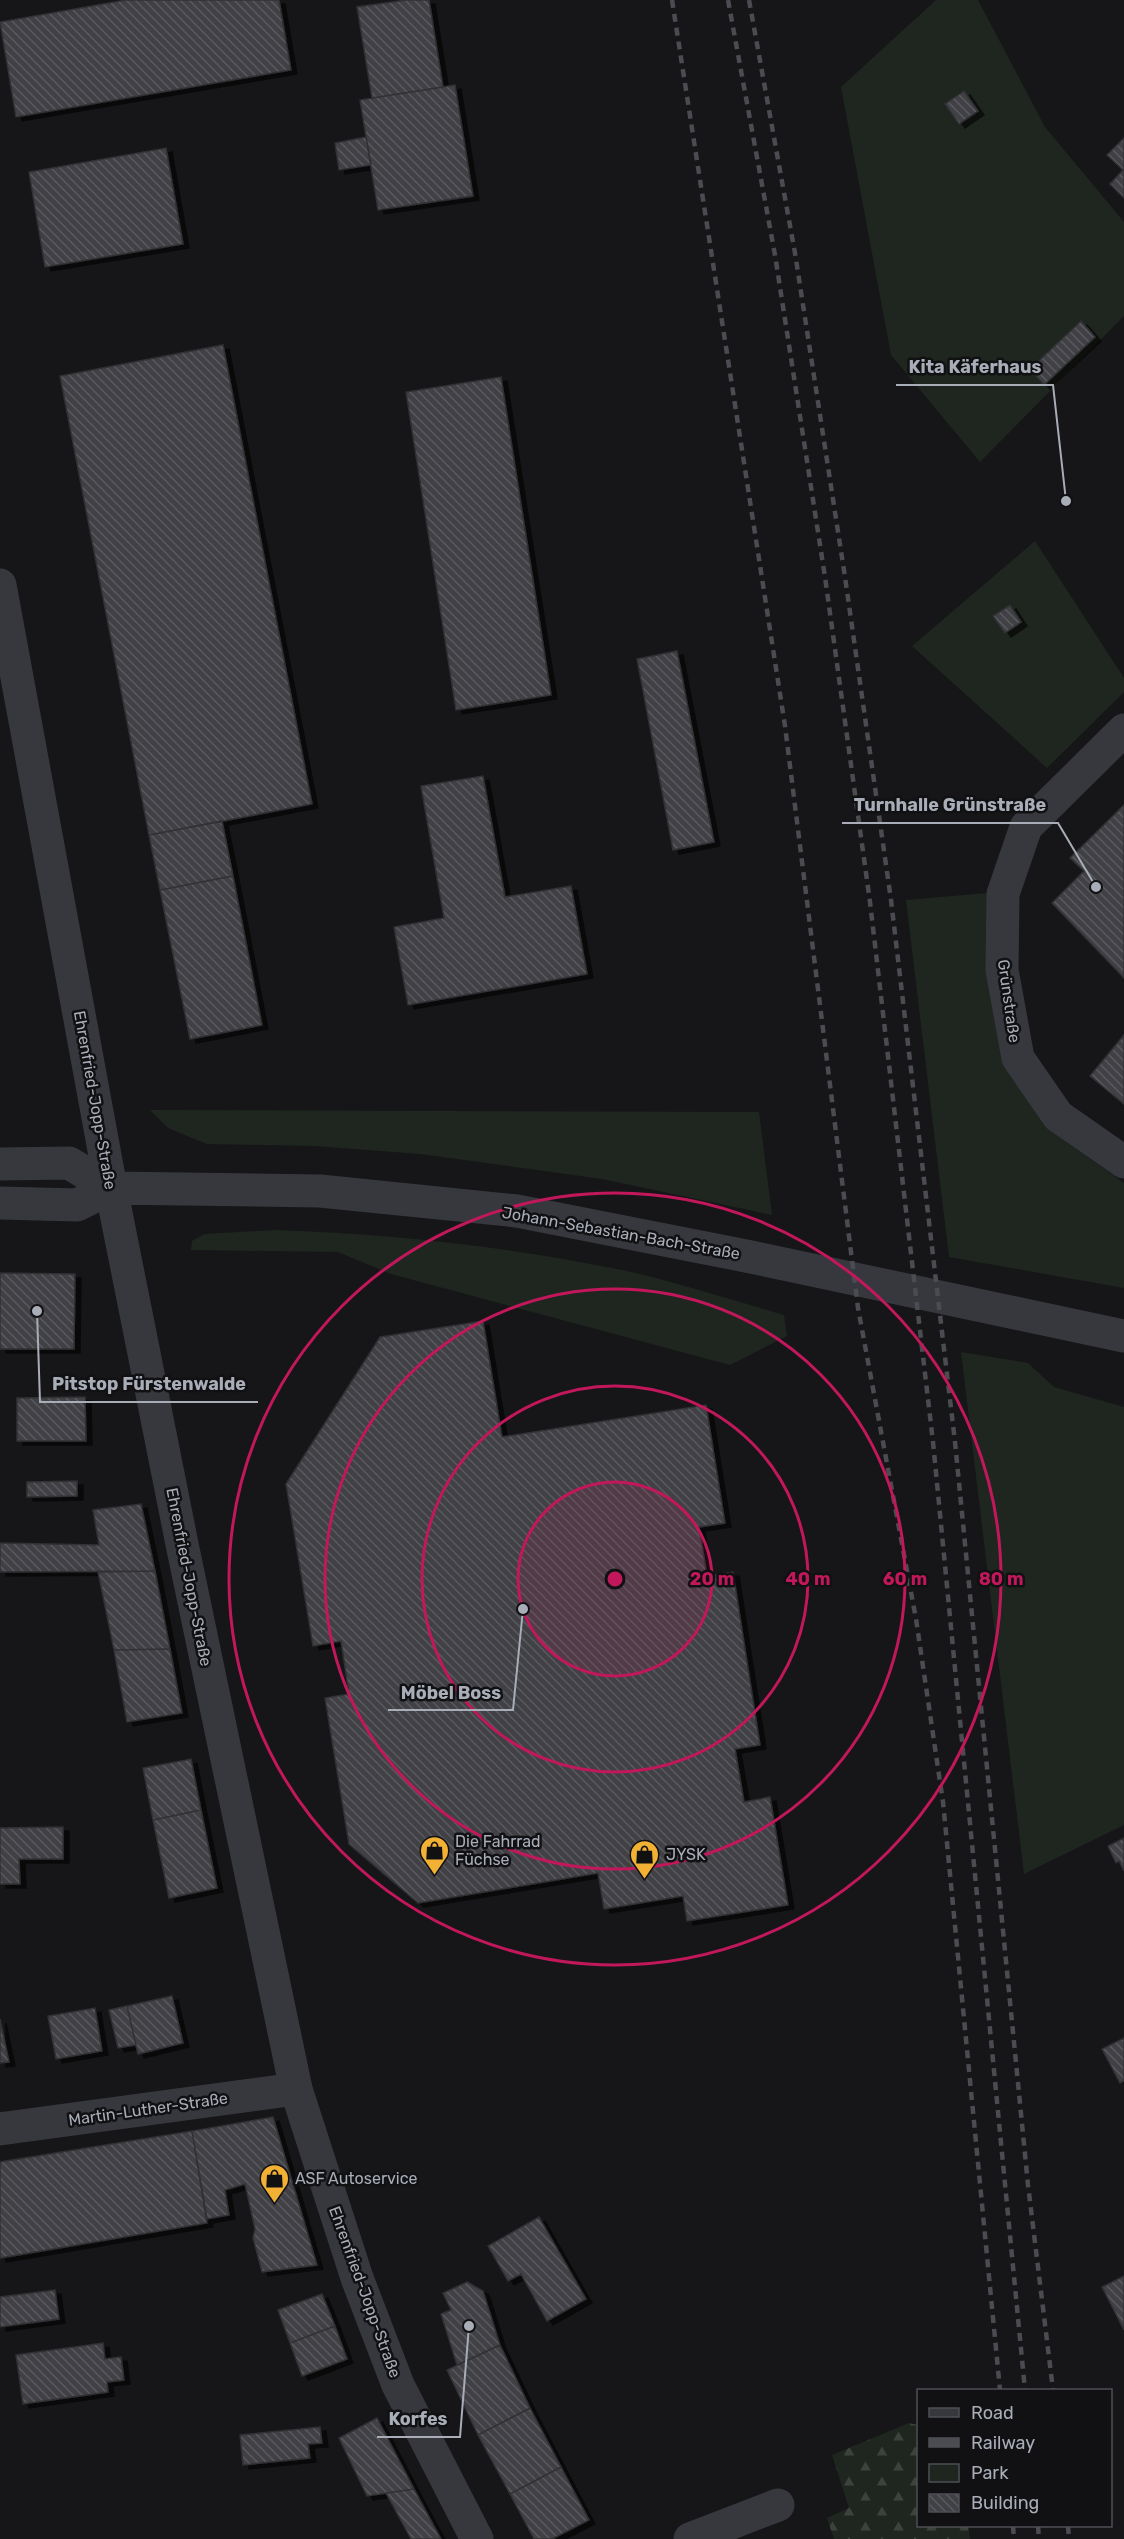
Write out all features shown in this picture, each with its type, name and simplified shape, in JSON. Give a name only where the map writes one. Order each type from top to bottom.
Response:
[{"type":"street","name":"Ehrenfried-Jopp-Straße","points":[[0,585],[111,1188],[183,1549],[296,2089],[357,2278],[398,2385],[477,2539]]},
{"type":"street","name":"Grünstraße","points":[[1124,730],[1026,827],[1004,894],[1002,970],[1018,1058],[1058,1116],[1124,1162]]},
{"type":"street","name":"Johann-Sebastian-Bach-Straße","points":[[0,1164],[69,1163],[111,1188]]},
{"type":"street","name":"Johann-Sebastian-Bach-Straße","points":[[0,1203],[77,1205],[111,1188],[320,1191],[516,1212],[751,1257],[1124,1336]]},
{"type":"street","name":"Martin-Luther-Straße","points":[[0,2128],[296,2089]]},
{"type":"street","points":[[690,2539],[778,2505]]},
{"type":"green space","points":[[936,0],[978,0],[1045,127],[1124,222],[1124,316],[980,462],[891,355],[841,87]]},
{"type":"green space","points":[[1035,541],[1124,678],[1124,692],[1047,768],[912,646]]},
{"type":"green space","points":[[987,893],[1044,1120],[1068,1143],[1124,1183],[1124,1288],[949,1257],[906,900]]},
{"type":"green space","points":[[150,1110],[759,1112],[772,1215],[602,1179],[420,1154],[315,1146],[207,1144],[168,1128]]},
{"type":"green space","points":[[276,1230],[452,1243],[540,1255],[627,1271],[784,1315],[787,1336],[730,1365],[391,1274],[338,1252],[191,1250],[192,1241],[204,1234]]},
{"type":"green space","points":[[961,1352],[1028,1363],[1054,1387],[1124,1407],[1124,1825],[1024,1874]]},
{"type":"green space","points":[[909,2423],[917,2425],[917,2527],[968,2527],[970,2539],[834,2539],[827,2518],[849,2508],[832,2455]]},
{"type":"building","points":[[126,0],[279,0],[291,70],[16,117],[0,22]]},
{"type":"building","points":[[406,0],[429,0],[443,87],[372,98],[357,7]]},
{"type":"building","points":[[455,85],[473,196],[378,210],[360,100]]},
{"type":"building","points":[[964,91],[978,111],[959,124],[945,104]]},
{"type":"building","points":[[366,137],[371,165],[339,170],[335,143]]},
{"type":"building","points":[[1124,138],[1124,198],[1110,184],[1123,170],[1107,155]]},
{"type":"building","points":[[166,148],[183,244],[45,267],[29,172]]},
{"type":"building","points":[[1081,321],[1095,337],[1044,385],[1030,369]]},
{"type":"building","points":[[223,345],[312,804],[149,835],[60,376]]},
{"type":"building","points":[[501,377],[551,695],[456,710],[406,392]]},
{"type":"building","points":[[1010,605],[1021,622],[1005,633],[993,616]]},
{"type":"building","points":[[677,651],[714,842],[673,850],[637,659]]},
{"type":"building","points":[[483,776],[505,897],[571,886],[587,974],[408,1005],[394,927],[444,918],[421,786]]},
{"type":"building","points":[[1124,805],[1124,978],[1052,903],[1084,871],[1070,858]]},
{"type":"building","points":[[222,821],[233,876],[160,890],[149,835]]},
{"type":"building","points":[[233,876],[262,1025],[190,1039],[160,890]]},
{"type":"building","points":[[1124,1035],[1124,1104],[1090,1076]]},
{"type":"building","points":[[0,1273],[75,1274],[74,1349],[0,1349]]},
{"type":"building","points":[[483,1321],[502,1437],[706,1405],[725,1523],[699,1527],[707,1576],[733,1572],[760,1745],[735,1749],[744,1802],[770,1797],[788,1905],[687,1921],[683,1896],[604,1909],[598,1873],[418,1903],[349,1844],[325,1698],[349,1694],[341,1641],[313,1646],[286,1484],[380,1337]]},
{"type":"building","points":[[85,1397],[86,1441],[17,1441],[17,1398]]},
{"type":"building","points":[[77,1481],[77,1496],[27,1497],[27,1482]]},
{"type":"building","points":[[141,1504],[155,1571],[0,1572],[0,1543],[99,1545],[93,1510]]},
{"type":"building","points":[[155,1571],[170,1649],[114,1650],[98,1572]]},
{"type":"building","points":[[170,1649],[182,1713],[127,1722],[114,1650]]},
{"type":"building","points":[[191,1759],[201,1810],[153,1820],[143,1768]]},
{"type":"building","points":[[201,1810],[217,1888],[169,1898],[153,1820]]},
{"type":"building","points":[[63,1827],[63,1859],[19,1859],[20,1884],[0,1884],[0,1828]]},
{"type":"building","points":[[1124,1838],[1124,1871],[1119,1861],[1116,1863],[1108,1846]]},
{"type":"building","points":[[172,1996],[183,2043],[138,2054],[127,2006]]},
{"type":"building","points":[[127,2006],[136,2045],[118,2048],[109,2010]]},
{"type":"building","points":[[95,2008],[102,2051],[56,2059],[48,2016]]},
{"type":"building","points":[[0,2019],[9,2062],[0,2063]]},
{"type":"building","points":[[1124,2038],[1124,2081],[1120,2083],[1102,2049]]},
{"type":"building","name":"ASF Autoservice","points":[[273,2117],[317,2265],[262,2272],[253,2238],[255,2229],[245,2184],[225,2190],[229,2215],[207,2219],[192,2131]]},
{"type":"building","points":[[192,2131],[207,2223],[0,2258],[0,2162]]},
{"type":"building","points":[[539,2217],[586,2299],[547,2321],[521,2274],[508,2281],[488,2246]]},
{"type":"building","points":[[1124,2276],[1124,2330],[1102,2287]]},
{"type":"building","points":[[467,2282],[483,2291],[500,2345],[457,2365],[441,2314],[451,2310],[443,2293]]},
{"type":"building","points":[[55,2290],[59,2319],[0,2327],[0,2297]]},
{"type":"building","points":[[322,2294],[335,2326],[290,2343],[278,2310]]},
{"type":"building","points":[[335,2326],[347,2359],[302,2376],[290,2343]]},
{"type":"building","points":[[103,2343],[105,2359],[121,2357],[124,2380],[107,2382],[108,2392],[23,2404],[16,2355]]},
{"type":"building","points":[[500,2345],[530,2408],[478,2435],[447,2370]]},
{"type":"building","points":[[530,2408],[561,2467],[510,2494],[478,2435]]},
{"type":"building","points":[[377,2418],[414,2489],[367,2496],[339,2438]]},
{"type":"building","points":[[320,2427],[322,2443],[308,2444],[310,2458],[243,2465],[240,2435]]},
{"type":"building","points":[[561,2467],[589,2520],[552,2539],[534,2539],[510,2494]]},
{"type":"building","points":[[414,2489],[441,2539],[411,2539],[386,2493]]},
{"type":"railway","points":[[672,0],[785,726],[858,1308],[916,1619],[943,1802],[1000,2389]]},
{"type":"railway","points":[[728,0],[775,255],[825,577],[870,902],[933,1442],[1025,2389]]},
{"type":"railway","points":[[749,0],[795,253],[845,577],[891,900],[955,1442],[1028,2185],[1053,2389]]},
{"type":"railway","points":[[1013,2527],[1014,2539]]},
{"type":"railway","points":[[1038,2527],[1039,2539]]},
{"type":"railway","points":[[1068,2527],[1069,2539]]},
{"type":"place","name":"Kita Käferhaus","points":[[1066,501]]},
{"type":"place","name":"Turnhalle Grünstraße","points":[[1096,887]]},
{"type":"place","name":"Pitstop Fürstenwalde","points":[[37,1311]]},
{"type":"place","name":"Möbel Boss","points":[[523,1609]]},
{"type":"place","name":"Die Fahrrad Füchse","points":[[434,1876]]},
{"type":"place","name":"JYSK","points":[[645,1880]]},
{"type":"place","name":"ASF Autoservice","points":[[274,2204]]},
{"type":"place","name":"Korfes","points":[[469,2326]]}]
